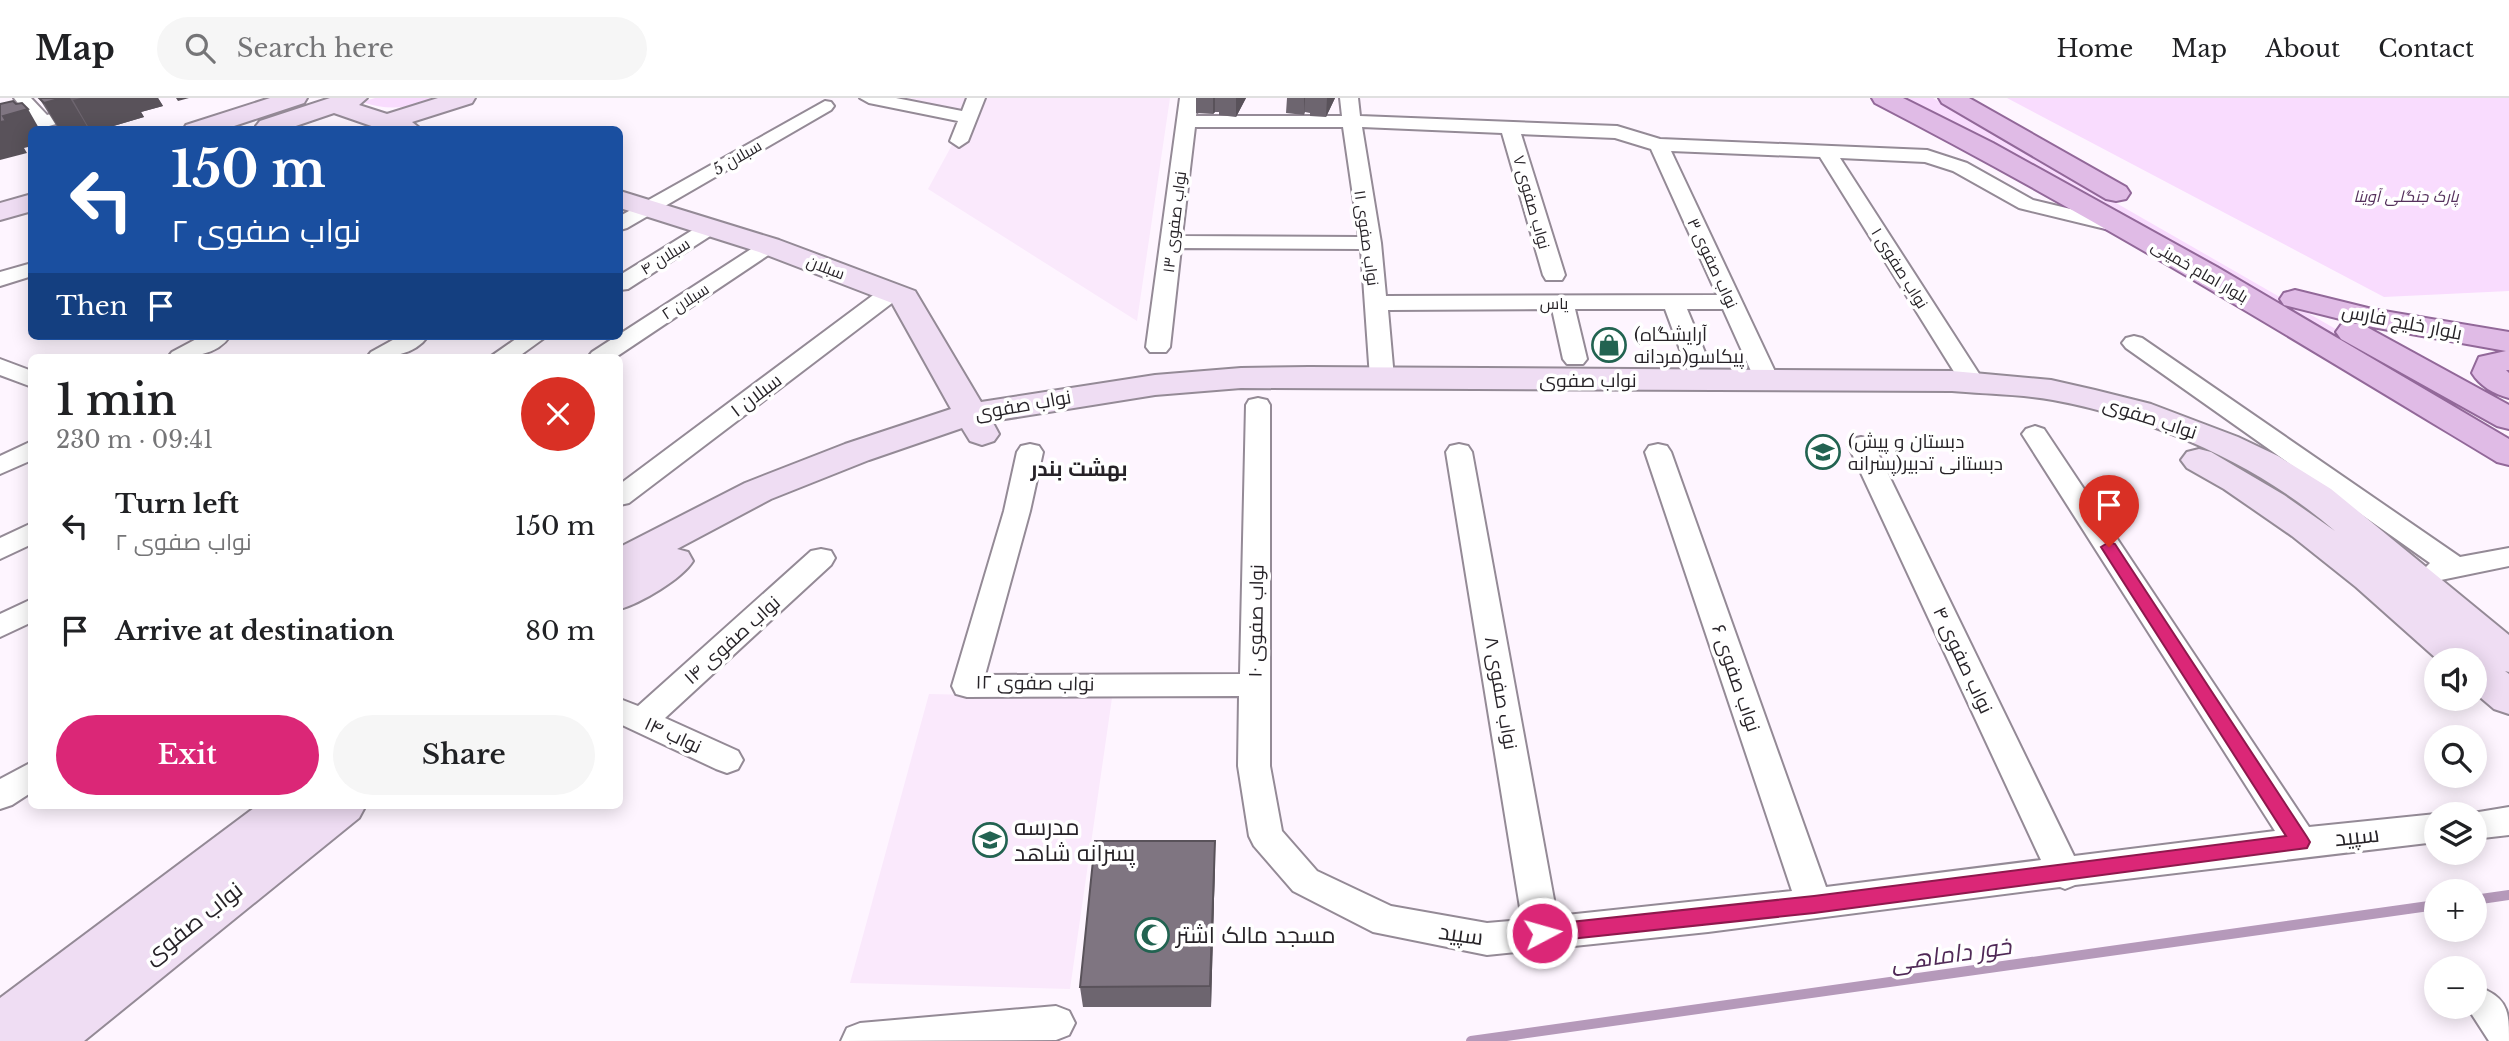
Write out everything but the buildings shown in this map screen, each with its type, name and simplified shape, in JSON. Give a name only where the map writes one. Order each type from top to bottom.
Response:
[{"type":"main road","name":"بلوار امام خمینی","points":[[1951,98],[2295,299],[2504,405]]},
{"type":"main road","name":"بلوار امام خمینی","points":[[1890,100],[2206,273],[2509,454]]},
{"type":"main road","name":"بلوار خلیج فارس","points":[[2295,299],[2372,318],[2509,342]]},
{"type":"main road","points":[[2438,412],[2504,405],[2488,373],[2490,364],[2509,360]]},
{"type":"street","points":[[29,126],[127,98]]},
{"type":"street","points":[[208,126],[295,98]]},
{"type":"street","points":[[394,126],[463,98]]},
{"type":"street","points":[[869,98],[968,118]]},
{"type":"street","points":[[959,141],[976,98]]},
{"type":"street","name":"نواب صفوی ۱۳","points":[[1158,347],[1189,98]]},
{"type":"street","name":"نواب صفوی ۱۱","points":[[1349,98],[1359,180],[1371,243],[1383,391]]},
{"type":"street","points":[[0,105],[24,99],[43,122]]},
{"type":"street","points":[[269,126],[344,101],[390,126]]},
{"type":"street","name":"سبلان 5","points":[[623,222],[825,106]]},
{"type":"street","points":[[1186,122],[1353,121],[1617,132],[1659,145],[1927,156],[1946,160],[2026,204],[2124,227]]},
{"type":"street","points":[[0,134],[28,126]]},
{"type":"street","name":"نواب صفوی ۷","points":[[1510,128],[1554,275]]},
{"type":"street","name":"نواب صفوی ۳","points":[[1659,145],[1774,394]]},
{"type":"street","name":"نواب صفوی ۱","points":[[1827,153],[1973,383]]},
{"type":"street","points":[[0,191],[28,182]]},
{"type":"street","name":"سبلان","points":[[623,200],[769,246],[904,298],[976,424]]},
{"type":"street","points":[[0,212],[28,203]]},
{"type":"street","name":"سبلان ۴","points":[[623,282],[711,227]]},
{"type":"street","points":[[1171,242],[1371,243]]},
{"type":"street","name":"سبلان ۲","points":[[605,354],[769,246]]},
{"type":"street","points":[[0,279],[28,269]]},
{"type":"street","name":"سبلان ۱","points":[[623,495],[892,292]]},
{"type":"street","points":[[1673,302],[1694,355]]},
{"type":"street","name":"یاس","points":[[1376,303],[1731,302]]},
{"type":"street","points":[[1562,303],[1575,359]]},
{"type":"street","points":[[182,340],[199,347]]},
{"type":"street","points":[[384,354],[410,340]]},
{"type":"street","points":[[507,354],[530,340]]},
{"type":"street","points":[[2134,342],[2455,567]]},
{"type":"street","points":[[0,366],[28,378]]},
{"type":"street","name":"نواب صفوی","points":[[623,561],[758,491],[857,452],[1155,384],[1241,378],[1383,391],[1774,394],[2022,409],[2089,420],[2147,437],[2191,455],[2270,500],[2337,548],[2451,648]]},
{"type":"street","name":"نواب صفوی","points":[[1774,394],[1973,383],[2051,390],[2139,411],[2226,445],[2264,464],[2318,497],[2509,657]]},
{"type":"street","name":"نواب صفوی","points":[[623,593],[718,536],[803,495],[935,446],[976,424],[1012,426],[1110,414],[1258,405],[1383,391]]},
{"type":"street","name":"نواب صفوی ۱۰","points":[[1258,405],[1254,766],[1265,836]]},
{"type":"street","points":[[2035,434],[2300,842]]},
{"type":"street","name":"نواب صفوی ۴","points":[[1861,445],[2065,874]]},
{"type":"street","points":[[0,466],[28,451]]},
{"type":"street","name":"نواب صفوی ۱۲","points":[[1030,452],[1017,511],[967,686],[1255,685]]},
{"type":"street","name":"نواب صفوی ۸","points":[[1459,452],[1542,933]]},
{"type":"street","name":"نواب صفوی ۶","points":[[1658,452],[1814,904]]},
{"type":"street","points":[[0,466],[13,474],[0,482]]},
{"type":"street","points":[[0,550],[28,534]]},
{"type":"street","points":[[2413,575],[2509,557]]},
{"type":"street","name":"نواب صفوی ۱۴","points":[[631,716],[821,558]]},
{"type":"street","points":[[0,627],[28,611]]},
{"type":"street","points":[[2487,679],[2509,698]]},
{"type":"street","name":"نواب ۱۴","points":[[631,716],[727,760]]},
{"type":"street","points":[[0,796],[28,778]]},
{"type":"street","name":"نواب صفوی","points":[[0,1029],[287,809]]},
{"type":"street","name":"نواب صفوی","points":[[44,1041],[338,809]]},
{"type":"street","points":[[2487,824],[2509,821]]},
{"type":"street","name":"سپید","points":[[1265,836],[1305,881],[1386,921],[1487,939],[1814,904],[2300,842],[2424,829]]},
{"type":"street","points":[[2487,1008],[2509,1037]]},
{"type":"street","points":[[860,1041],[1056,1023]]},
{"type":"shaded area","points":[[891,98],[1170,98],[1137,321],[928,189],[970,112]]},
{"type":"shaded area","name":"مدرسه پسرانه شاهد","points":[[929,694],[1112,698],[1070,989],[850,983]]},
{"type":"green space","points":[[375,98],[441,98],[402,107],[383,107],[362,102]]},
{"type":"green space","points":[[1901,98],[1933,98],[2456,398],[2438,398],[1985,138]]},
{"type":"green space","name":"پارک جنگلی آوینا","points":[[2007,98],[2509,98],[2509,291],[2384,297]]},
{"type":"waterway","name":"خور داماهی","points":[[2487,898],[2509,895]]},
{"type":"waterway","name":"خور داماهی","points":[[1471,1041],[2424,907]]},
{"type":"place","name":"(آرایشگاه پیکاسو(مردانه","points":[[1609,345]]},
{"type":"place","name":"(دبستان و پیش دبستانی تدبیر(پسرانه","points":[[1823,452]]},
{"type":"place","name":"مدرسه پسرانه شاهد","points":[[990,840]]},
{"type":"place","name":"مسجد مالک اشتر","points":[[1152,935]]},
{"type":"district","name":"بهشت بندر","points":[[1079,469]]},
{"type":"route","points":[[1542,933],[1708,917],[2065,874],[2300,842],[2109,547]]}]
